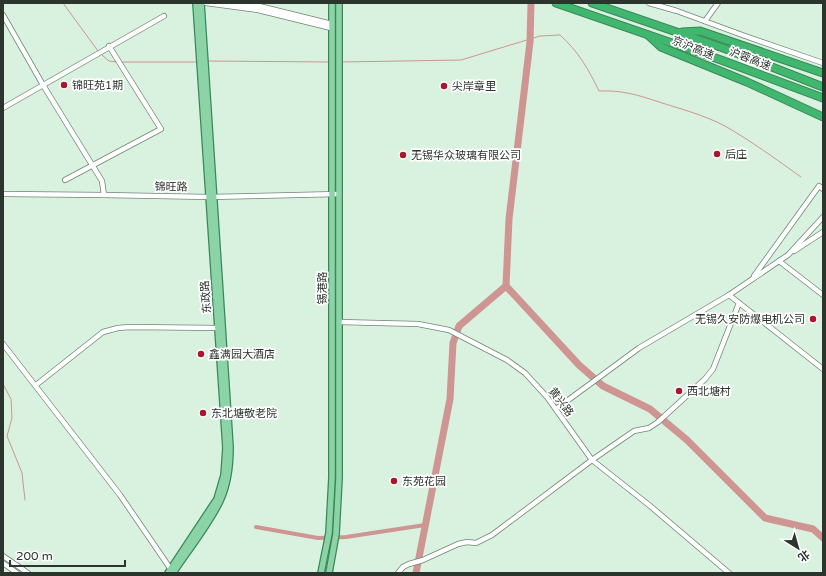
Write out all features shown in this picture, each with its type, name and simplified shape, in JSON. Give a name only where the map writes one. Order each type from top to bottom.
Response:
[{"type":"highway","name":"京沪高速","points":[[556,3],[647,33],[661,47],[747,82],[823,117]]},
{"type":"highway","name":"京沪高速","points":[[592,3],[679,32],[700,31],[823,72]]},
{"type":"highway","name":"沪蓉高速","points":[[679,32],[823,87]]},
{"type":"highway","name":"沪蓉高速","points":[[647,33],[823,98]]},
{"type":"main road","name":"东政路","points":[[196,3],[202,62]]},
{"type":"main road","name":"东政路","points":[[171,572],[217,499],[224,475],[226,448],[220,328],[202,62],[200,3]]},
{"type":"main road","name":"锡港路","points":[[321,573],[329,533],[332,478],[332,3]]},
{"type":"main road","name":"锡港路","points":[[329,573],[336,534],[339,478],[340,3]]},
{"type":"street","points":[[206,3],[258,10],[332,26]]},
{"type":"street","points":[[232,3],[259,6],[332,26]]},
{"type":"street","points":[[649,3],[677,11],[823,62]]},
{"type":"street","points":[[705,22],[718,3]]},
{"type":"street","points":[[3,15],[43,85],[102,181],[104,195]]},
{"type":"street","points":[[3,108],[80,64],[96,53],[164,16]]},
{"type":"street","points":[[65,180],[161,129],[109,46]]},
{"type":"street","points":[[752,279],[819,186],[823,189]]},
{"type":"street","name":"锦旺路","points":[[3,194],[211,197],[339,194]]},
{"type":"street","points":[[788,255],[823,217]]},
{"type":"street","points":[[556,409],[639,348],[729,295],[823,232]]},
{"type":"street","points":[[779,262],[823,295]]},
{"type":"street","points":[[729,295],[823,369]]},
{"type":"street","points":[[398,573],[403,567],[409,564],[422,560],[458,544],[467,542],[476,543],[492,535],[592,460],[634,431],[649,428],[658,422],[705,379],[713,369],[739,303]]},
{"type":"street","name":"黄兴路","points":[[339,322],[418,324],[449,330],[507,360],[525,373],[547,397],[592,460],[729,573]]},
{"type":"street","points":[[36,385],[104,332],[118,328],[130,327],[220,328]]},
{"type":"street","points":[[3,344],[120,495],[171,572]]},
{"type":"street","points":[[3,556],[28,573]]},
{"type":"street","points":[[3,563],[11,561]]},
{"type":"street","points":[[3,563],[17,573]]},
{"type":"waterway","points":[[63,3],[98,51]]},
{"type":"waterway","points":[[416,573],[450,399],[453,343],[459,326],[506,286],[509,219],[530,42],[531,3]]},
{"type":"waterway","points":[[341,62],[461,60],[540,36],[560,35],[582,61],[599,91],[615,91],[637,95],[709,119],[725,126],[801,177]]},
{"type":"waterway","points":[[102,55],[109,61],[118,62]]},
{"type":"waterway","points":[[207,61],[330,62]]},
{"type":"waterway","points":[[121,62],[198,62]]},
{"type":"waterway","points":[[506,286],[579,365],[603,386],[650,409],[687,440],[765,518],[813,529],[823,538]]},
{"type":"waterway","points":[[3,384],[11,399],[12,418],[7,436],[22,473],[25,500]]},
{"type":"waterway","points":[[256,527],[318,538],[346,537],[425,525]]},
{"type":"place","name":"锦旺苑1期","points":[[64,85]]},
{"type":"place","name":"尖岸章里","points":[[444,86]]},
{"type":"place","name":"后庄","points":[[717,154]]},
{"type":"place","name":"无锡华众玻璃有限公司","points":[[403,155]]},
{"type":"place","name":"无锡久安防爆电机公司","points":[[813,319]]},
{"type":"place","name":"鑫满园大酒店","points":[[201,354]]},
{"type":"place","name":"西北塘村","points":[[679,391]]},
{"type":"place","name":"东北塘敬老院","points":[[203,413]]},
{"type":"place","name":"东苑花园","points":[[394,481]]}]
